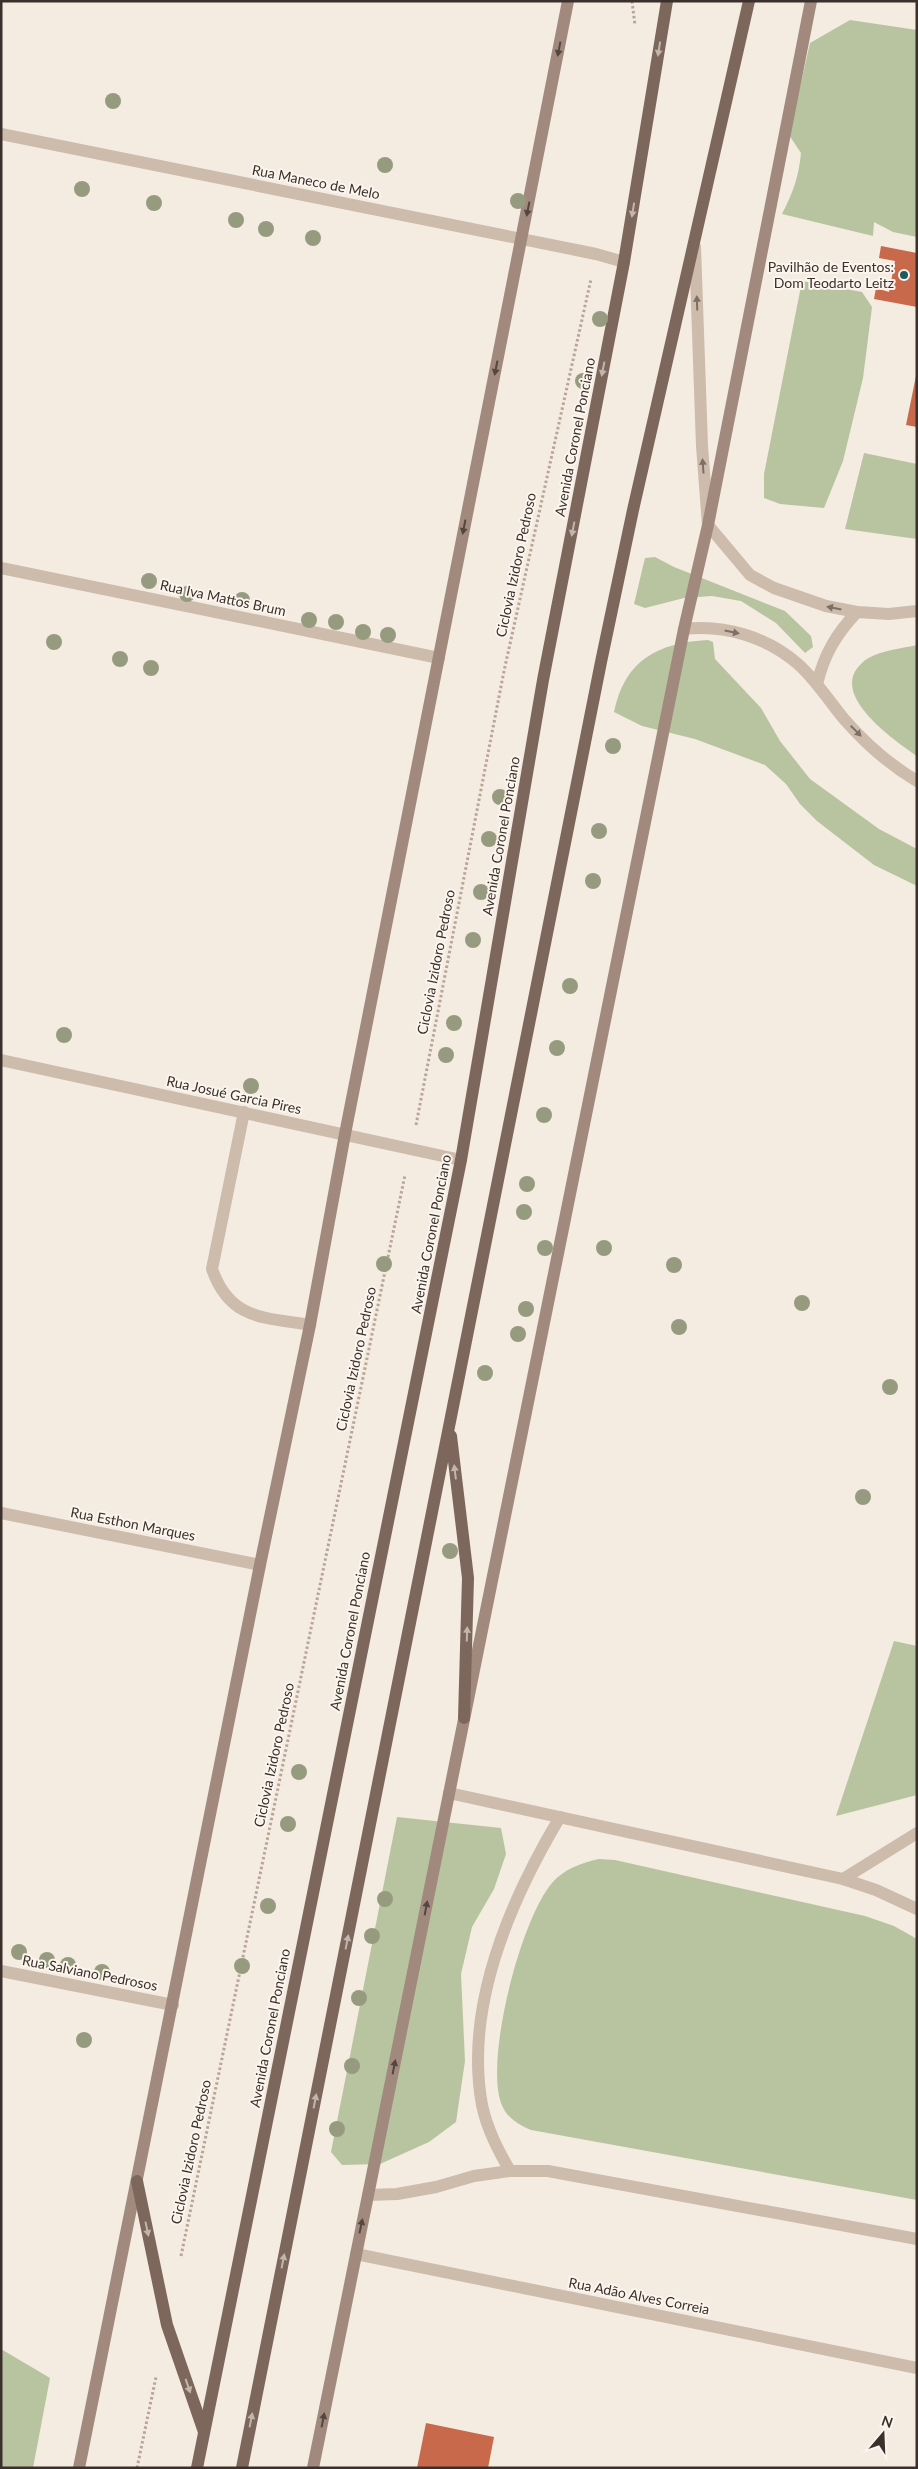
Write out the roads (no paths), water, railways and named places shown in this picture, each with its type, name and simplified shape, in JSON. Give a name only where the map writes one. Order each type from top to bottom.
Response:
[{"type":"main road","points":[[79,2468],[310,1325],[345,1134],[568,1]]},
{"type":"main road","name":"Avenida Coronel Ponciano","points":[[197,2468],[461,1160],[543,680],[624,262],[667,1]]},
{"type":"main road","points":[[242,2468],[607,633],[749,1]]},
{"type":"main road","points":[[313,2468],[684,629],[708,525],[811,1]]},
{"type":"main road","points":[[450,1425],[468,1578],[464,1718]]},
{"type":"main road","points":[[137,2182],[167,2325],[204,2433]]},
{"type":"street","name":"Rua Maneco de Melo","points":[[1,134],[596,254],[624,262]]},
{"type":"street","points":[[695,243],[702,446],[708,525],[750,575],[800,598],[857,612],[889,614],[917,611]]},
{"type":"street","name":"Rua Iva Mattos Brum","points":[[1,568],[438,658]]},
{"type":"street","points":[[817,684],[822,662],[832,642],[857,612]]},
{"type":"street","points":[[684,629],[719,629],[747,635],[782,652],[797,663],[817,684],[845,720],[877,751],[917,781]]},
{"type":"street","name":"Rua Josué Garcia Pires","points":[[1,1060],[461,1160]]},
{"type":"street","points":[[244,1112],[212,1269],[218,1286],[230,1302],[250,1314],[310,1325]]},
{"type":"street","name":"Rua Esthon Marques","points":[[1,1513],[260,1565]]},
{"type":"street","points":[[449,1793],[843,1879],[876,1890],[917,1910]]},
{"type":"street","points":[[510,2171],[491,2134],[482,2107],[478,2078],[479,2040],[486,1997],[499,1945],[516,1901],[536,1858],[560,1818]]},
{"type":"street","points":[[843,1879],[917,1833]]},
{"type":"street","name":"Rua Salviano Pedrosos","points":[[1,1971],[173,2005]]},
{"type":"street","points":[[368,2195],[397,2194],[436,2187],[474,2176],[510,2171],[548,2171],[917,2239]]},
{"type":"street","name":"Rua Adão Alves Correia","points":[[356,2254],[917,2368]]},
{"type":"place","name":"Pavilhão de Eventos: Dom Teodarto Leitz","points":[[904,275]]}]
